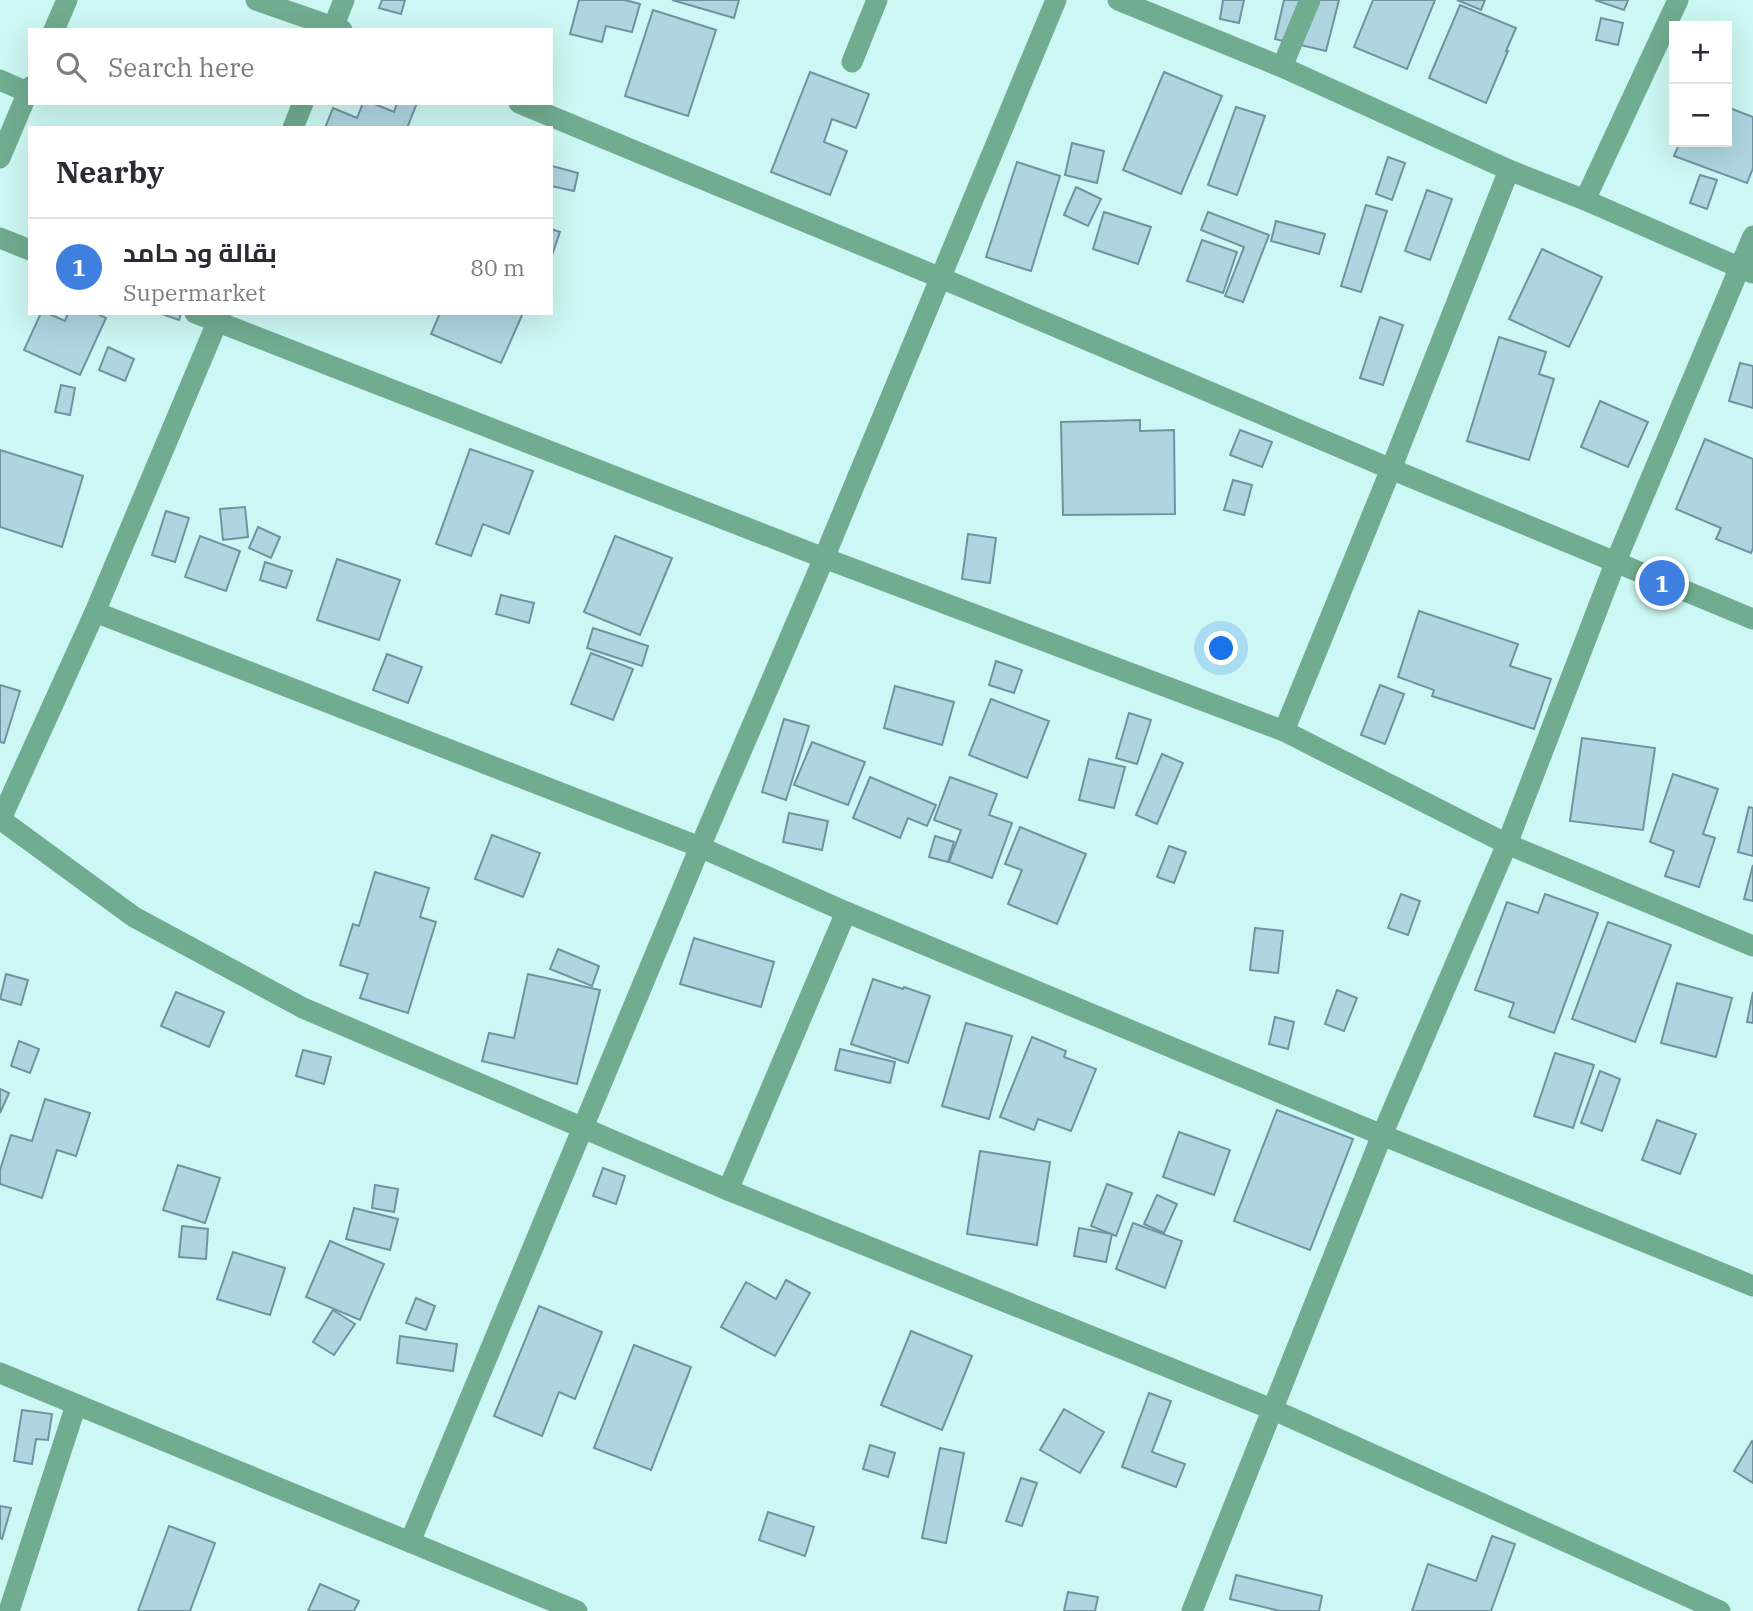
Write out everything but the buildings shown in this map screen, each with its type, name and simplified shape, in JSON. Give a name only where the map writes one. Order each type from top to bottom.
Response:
[{"type":"street","points":[[55,28],[67,0]]},
{"type":"street","points":[[256,0],[333,28]]},
{"type":"street","points":[[336,28],[344,0]]},
{"type":"street","points":[[852,62],[877,0]]},
{"type":"street","points":[[410,1542],[1056,0]]},
{"type":"street","points":[[1118,0],[1282,67],[1509,170],[1585,200],[1746,271]]},
{"type":"street","points":[[1282,67],[1310,0]]},
{"type":"street","points":[[1585,200],[1678,0]]},
{"type":"street","points":[[0,80],[28,90]]},
{"type":"street","points":[[0,158],[28,92]]},
{"type":"street","points":[[294,126],[302,105]]},
{"type":"street","points":[[524,105],[1753,619]]},
{"type":"street","points":[[1284,731],[1509,170]]},
{"type":"street","points":[[1192,1611],[1382,1135],[1507,844],[1616,561],[1746,271],[1753,236]]},
{"type":"street","points":[[0,238],[28,249]]},
{"type":"street","points":[[1720,1611],[1274,1410],[728,1190],[303,1008],[134,917],[0,820],[95,612],[219,317],[824,558],[1284,731],[1507,844],[1753,946]]},
{"type":"street","points":[[95,612],[700,847],[846,912],[1753,1286]]},
{"type":"street","points":[[728,1190],[846,912]]},
{"type":"street","points":[[0,1373],[577,1611]]},
{"type":"street","points":[[9,1611],[76,1405]]},
{"type":"place","name":"بقالة ود حامد","points":[[1662,583]]}]
